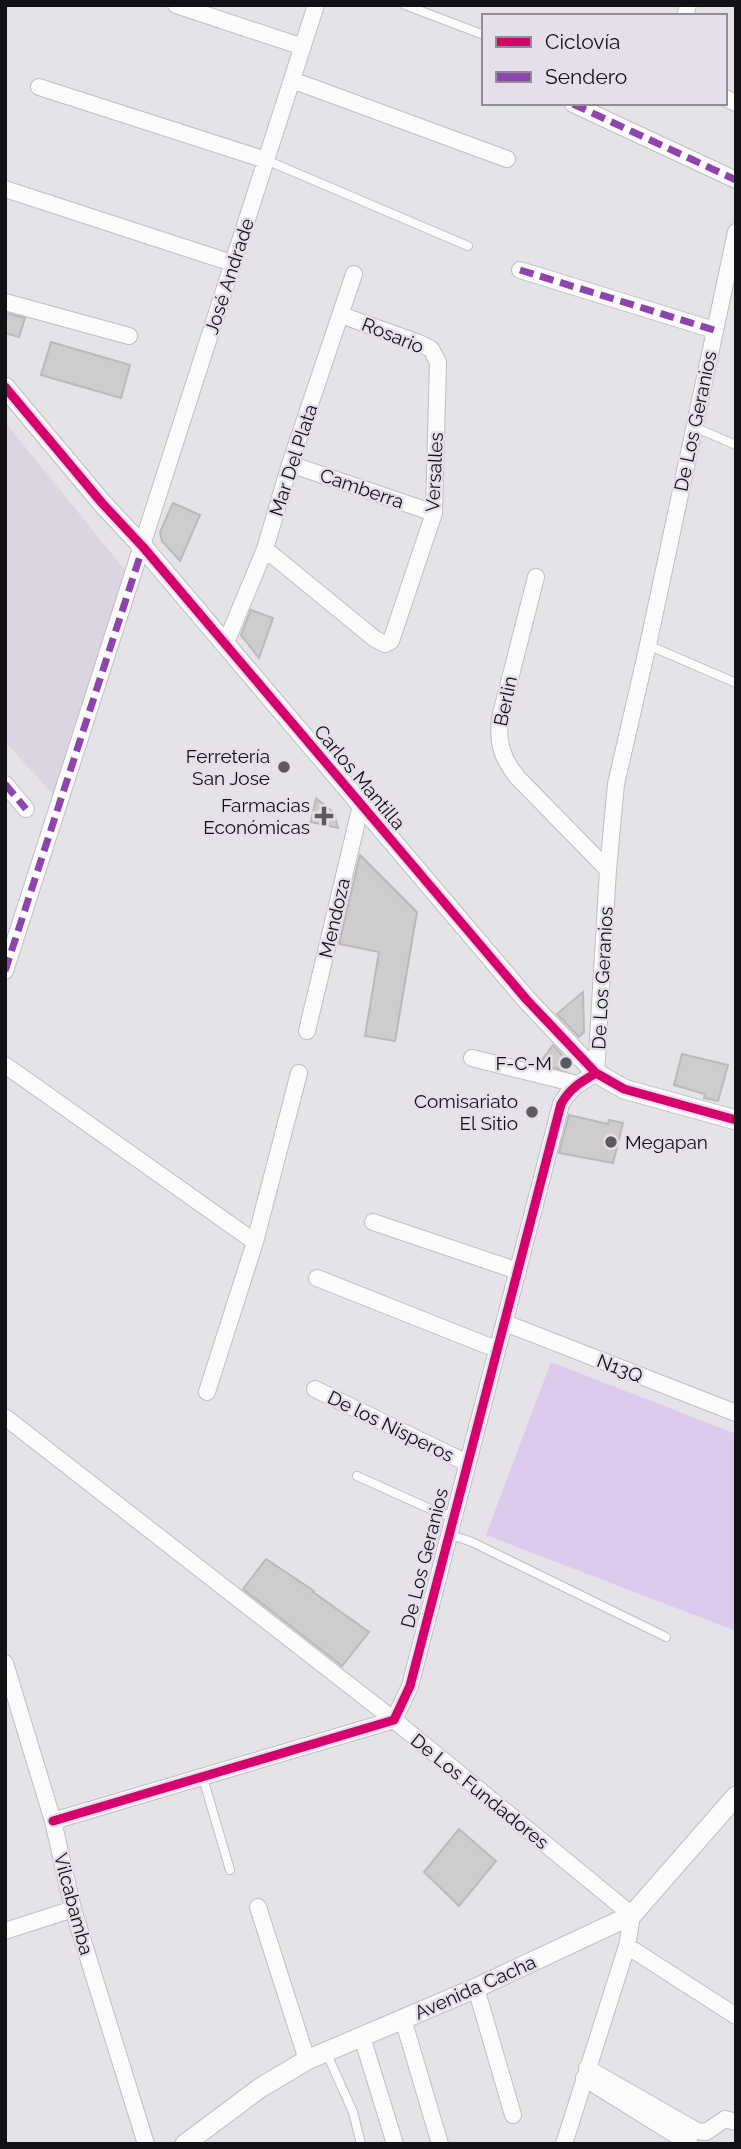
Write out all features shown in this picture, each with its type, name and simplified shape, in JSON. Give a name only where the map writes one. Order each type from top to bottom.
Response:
[{"type":"street","points":[[176,5],[303,47]]},
{"type":"street","name":"José Andrade","points":[[5,971],[316,5]]},
{"type":"street","points":[[292,80],[507,159]]},
{"type":"street","points":[[39,87],[266,160]]},
{"type":"street","points":[[575,105],[736,180]]},
{"type":"street","points":[[5,190],[232,263]]},
{"type":"street","name":"De Los Geranios","points":[[394,1720],[410,1686],[561,1104],[577,1084],[596,1073],[616,784],[649,645],[736,232]]},
{"type":"street","points":[[520,270],[714,330]]},
{"type":"street","name":"Mar Del Plata","points":[[225,645],[265,549],[290,464],[354,274]]},
{"type":"street","points":[[5,302],[129,336]]},
{"type":"street","name":"Rosario","points":[[341,315],[419,343],[431,349],[438,362]]},
{"type":"street","name":"Versalles","points":[[265,549],[374,639],[385,644],[391,641],[434,513],[438,362]]},
{"type":"street","name":"Carlos Mantilla","points":[[5,387],[526,999],[596,1073],[624,1089],[736,1120]]},
{"type":"street","name":"Camberra","points":[[290,464],[434,513]]},
{"type":"street","name":"Berlin","points":[[536,577],[500,718],[498,734],[501,750],[507,765],[518,778],[608,870]]},
{"type":"street","points":[[5,784],[26,809]]},
{"type":"street","name":"Mendoza","points":[[307,1031],[361,805]]},
{"type":"street","points":[[472,1058],[577,1084]]},
{"type":"street","points":[[5,1065],[255,1242]]},
{"type":"street","points":[[207,1392],[255,1242],[299,1073]]},
{"type":"street","points":[[373,1222],[518,1271]]},
{"type":"street","points":[[317,1278],[496,1349]]},
{"type":"street","name":"N13Q","points":[[505,1323],[736,1413]]},
{"type":"street","name":"De los Nisperos","points":[[315,1389],[467,1463]]},
{"type":"street","name":"De Los Fundadores","points":[[5,1417],[394,1720],[632,1915]]},
{"type":"street","name":"Vilcabamba","points":[[5,1663],[53,1821],[73,1909],[146,2144]]},
{"type":"street","points":[[53,1821],[394,1720]]},
{"type":"street","name":"Avenida Cacha","points":[[185,2144],[260,2088],[307,2060],[476,1988],[632,1915],[735,1798]]},
{"type":"street","points":[[258,1907],[307,2060]]},
{"type":"street","points":[[5,1931],[73,1909]]},
{"type":"street","points":[[564,2144],[627,1946],[632,1915]]},
{"type":"street","points":[[627,1946],[736,2016]]},
{"type":"street","points":[[476,1988],[513,2115]]},
{"type":"street","points":[[403,2019],[440,2144]]},
{"type":"street","points":[[362,2037],[395,2144]]},
{"type":"street","points":[[585,2073],[697,2131],[706,2132],[725,2119],[736,2122]]},
{"type":"street","points":[[585,2073],[690,2144]]},
{"type":"lane","points":[[405,5],[482,33]]},
{"type":"lane","points":[[266,160],[468,246]]},
{"type":"lane","points":[[694,427],[736,445]]},
{"type":"lane","points":[[649,645],[736,683]]},
{"type":"lane","points":[[357,1476],[439,1513],[453,1516]]},
{"type":"lane","points":[[448,1534],[472,1542],[666,1637]]},
{"type":"lane","points":[[203,1778],[230,1870]]},
{"type":"lane","points":[[326,2052],[353,2112],[361,2144]]},
{"type":"shaded area","points":[[5,422],[128,574],[53,794],[5,742]]},
{"type":"shaded area","points":[[551,1362],[736,1434],[736,1631],[486,1535]]},
{"type":"building","points":[[5,313],[25,318],[19,337],[5,333]]},
{"type":"building","points":[[51,342],[130,365],[121,398],[41,375]]},
{"type":"building","points":[[173,503],[200,515],[180,561],[162,541],[160,532]]},
{"type":"building","points":[[251,610],[273,618],[259,658],[241,635]]},
{"type":"building","points":[[316,798],[334,813],[338,828],[311,822]]},
{"type":"building","points":[[360,855],[417,912],[395,1041],[365,1036],[379,952],[339,944]]},
{"type":"building","points":[[583,992],[584,1032],[579,1037],[557,1014]]},
{"type":"building","points":[[553,1045],[571,1065],[566,1071],[539,1064]]},
{"type":"building","points":[[682,1054],[728,1065],[718,1101],[704,1098],[705,1094],[674,1085]]},
{"type":"building","points":[[569,1115],[608,1124],[609,1120],[623,1123],[613,1163],[559,1153]]},
{"type":"building","points":[[266,1559],[369,1632],[342,1666],[243,1589]]},
{"type":"building","points":[[459,1829],[496,1861],[459,1906],[424,1872]]},
{"type":"marked path","points":[[575,105],[736,180]]},
{"type":"marked path","points":[[520,270],[714,330]]},
{"type":"marked path","points":[[5,971],[143,547]]},
{"type":"marked path","points":[[5,784],[26,809]]},
{"type":"cycle path","points":[[5,387],[526,999],[596,1073],[624,1089],[736,1120]]},
{"type":"cycle path","points":[[53,1821],[394,1720],[410,1686],[561,1104],[572,1090],[596,1073]]},
{"type":"place","name":"Ferretería San Jose","points":[[284,767]]},
{"type":"place","name":"Farmacias Económicas","points":[[324,816]]},
{"type":"place","name":"F-C-M","points":[[566,1063]]},
{"type":"place","name":"Comisariato El Sitio","points":[[532,1112]]},
{"type":"place","name":"Megapan","points":[[611,1142]]}]
